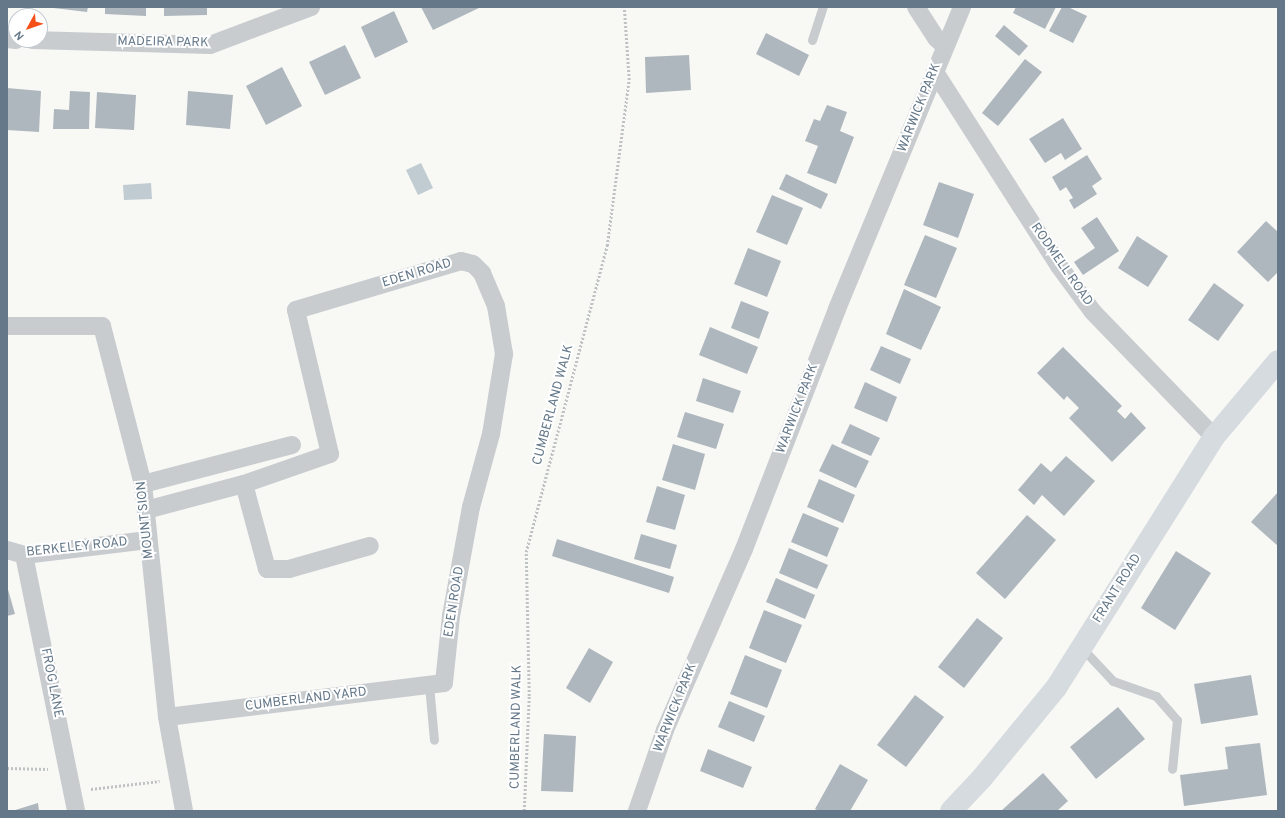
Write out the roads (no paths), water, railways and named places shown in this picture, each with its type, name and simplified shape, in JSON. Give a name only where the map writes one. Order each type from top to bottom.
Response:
[{"type":"main road","name":"FRANT ROAD","points":[[951,811],[982,778],[1056,688],[1214,437],[1278,361]]},
{"type":"street","name":"MADEIRA PARK","points":[[48,40],[210,45],[311,7]]},
{"type":"street","points":[[916,7],[936,38],[946,46]]},
{"type":"street","name":"WARWICK PARK","points":[[637,811],[665,730],[744,549],[837,309],[962,7]]},
{"type":"street","name":"RODMELL ROAD","points":[[936,72],[1059,266],[1089,306],[1214,437]]},
{"type":"street","name":"EDEN ROAD","points":[[146,510],[244,484],[330,454],[296,310],[461,261],[473,264],[482,273],[496,306],[504,354],[491,434],[471,506],[437,684]]},
{"type":"street","name":"MOUNT SION","points":[[7,326],[102,326],[143,484],[167,717],[184,811]]},
{"type":"street","points":[[143,484],[292,446]]},
{"type":"street","points":[[244,484],[267,570],[289,570],[370,546]]},
{"type":"street","name":"BERKELEY ROAD","points":[[7,550],[24,555],[148,540]]},
{"type":"street","name":"FROG LANE","points":[[24,555],[76,811]]},
{"type":"street","name":"CUMBERLAND YARD","points":[[167,717],[437,684]]},
{"type":"lane","points":[[812,40],[823,7]]},
{"type":"lane","points":[[1081,648],[1114,681],[1156,696],[1177,720],[1172,769]]},
{"type":"lane","points":[[434,740],[437,684]]}]
